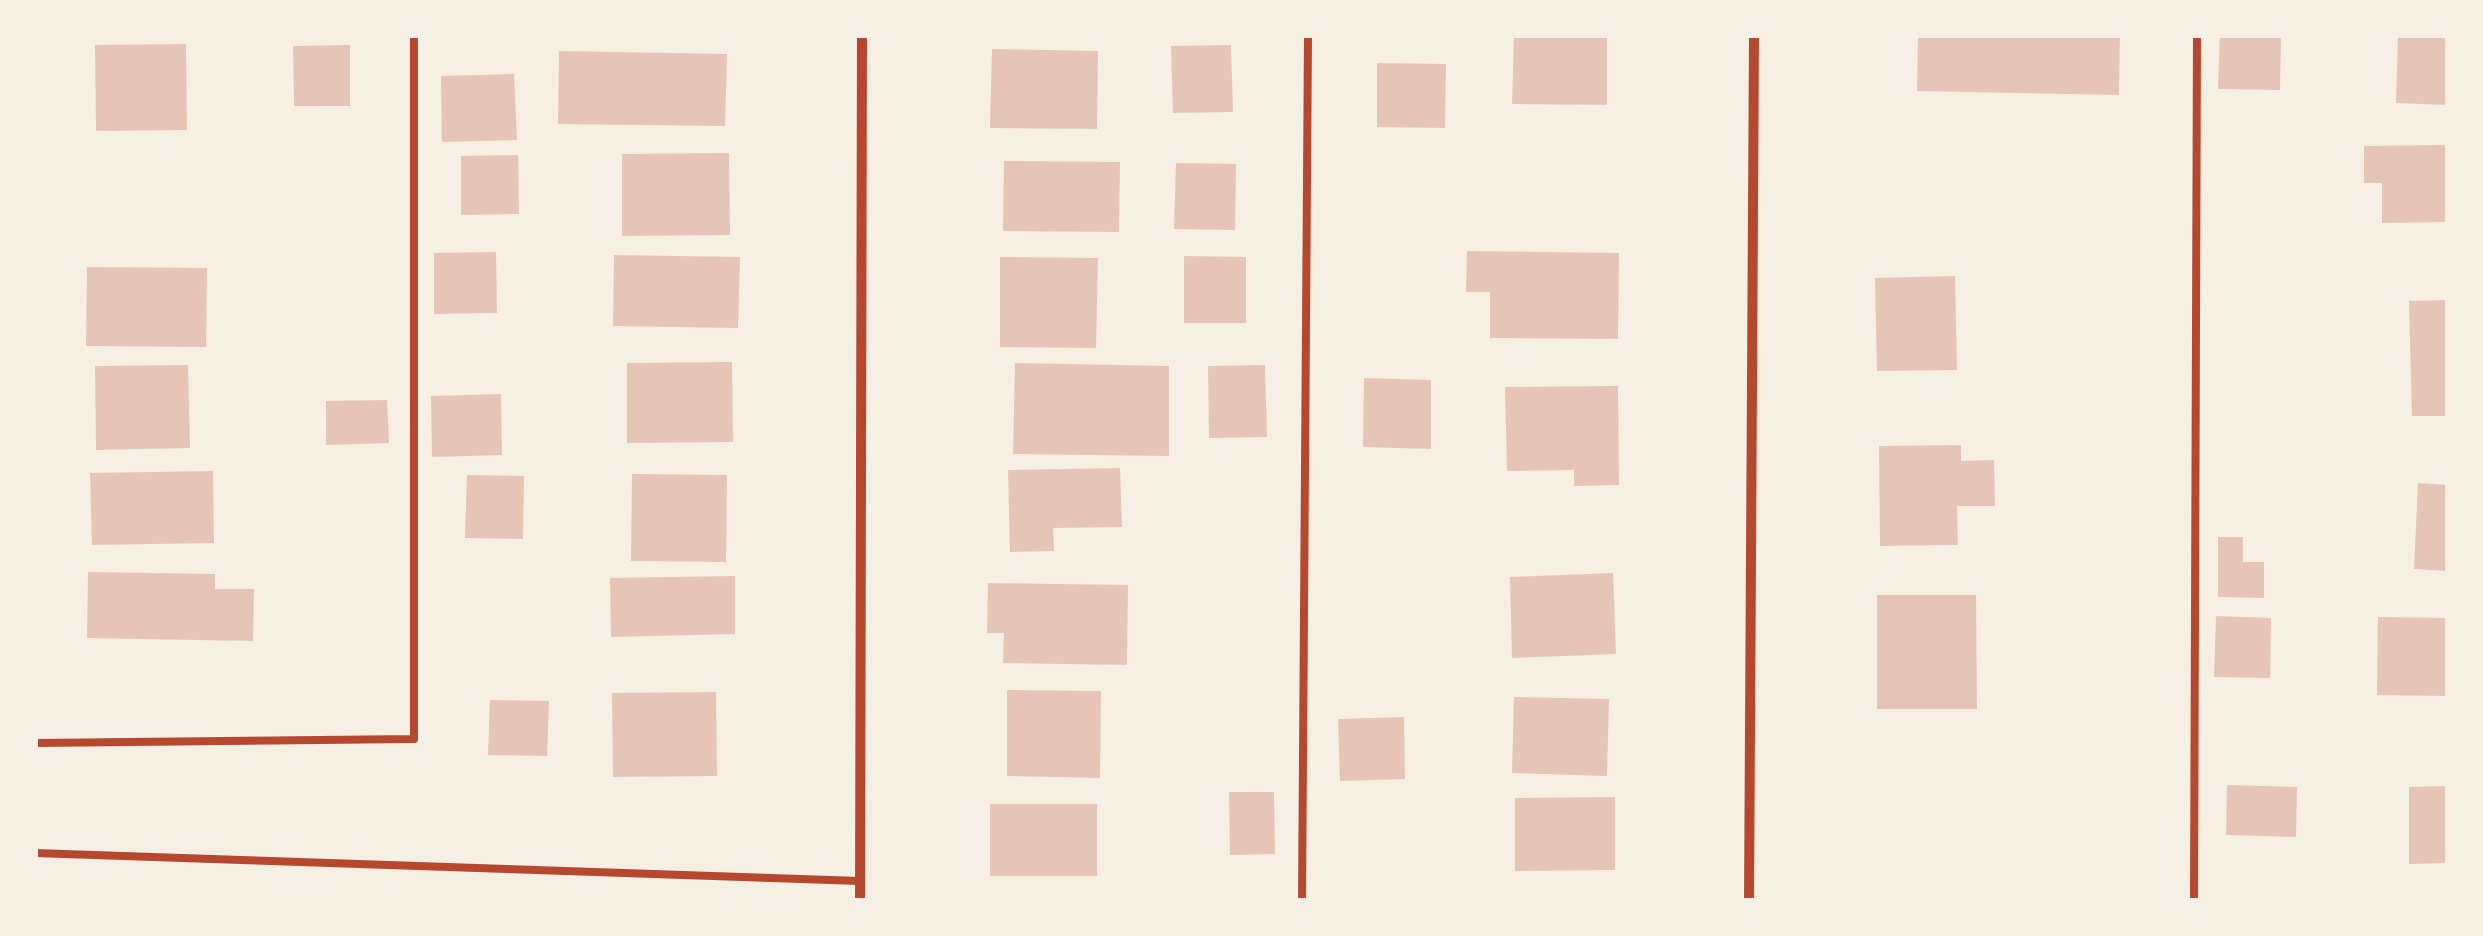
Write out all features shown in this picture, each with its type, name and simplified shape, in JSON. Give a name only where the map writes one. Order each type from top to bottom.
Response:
[{"type":"street","points":[[860,901],[862,35]]},
{"type":"street","points":[[1749,901],[1754,35]]},
{"type":"lane","points":[[35,744],[414,740],[414,35]]},
{"type":"lane","points":[[1302,901],[1308,35]]},
{"type":"lane","points":[[2194,901],[2197,35]]},
{"type":"lane","points":[[35,853],[860,880]]},
{"type":"building","points":[[1514,35],[1607,35],[1607,105],[1512,104]]},
{"type":"building","points":[[1918,35],[2120,35],[2119,95],[1917,91]]},
{"type":"building","points":[[2220,35],[2281,35],[2280,90],[2218,89]]},
{"type":"building","points":[[2398,35],[2448,35],[2448,105],[2396,103]]},
{"type":"building","points":[[186,44],[187,130],[96,131],[95,45]]},
{"type":"building","points":[[350,45],[350,106],[294,106],[293,46]]},
{"type":"building","points":[[1231,45],[1233,112],[1173,113],[1171,46]]},
{"type":"building","points":[[992,49],[1098,51],[1097,129],[990,128]]},
{"type":"building","points":[[559,51],[727,54],[725,126],[558,124]]},
{"type":"building","points":[[1377,63],[1446,64],[1445,128],[1377,127]]},
{"type":"building","points":[[514,74],[517,140],[442,142],[441,76]]},
{"type":"building","points":[[2448,145],[2448,222],[2382,223],[2382,183],[2364,183],[2364,146]]},
{"type":"building","points":[[729,153],[730,235],[622,236],[622,154]]},
{"type":"building","points":[[518,155],[519,214],[461,215],[461,156]]},
{"type":"building","points":[[1004,161],[1120,162],[1119,232],[1003,231]]},
{"type":"building","points":[[1176,163],[1236,164],[1235,230],[1174,229]]},
{"type":"building","points":[[1467,251],[1619,253],[1618,339],[1490,338],[1490,292],[1466,292]]},
{"type":"building","points":[[496,252],[497,313],[434,314],[434,253]]},
{"type":"building","points":[[614,255],[740,257],[738,328],[613,326]]},
{"type":"building","points":[[1184,256],[1246,257],[1246,323],[1184,323]]},
{"type":"building","points":[[1000,257],[1098,258],[1096,348],[1000,347]]},
{"type":"building","points":[[87,267],[207,268],[206,347],[86,346]]},
{"type":"building","points":[[1955,276],[1957,370],[1877,371],[1875,278]]},
{"type":"building","points":[[2448,300],[2448,416],[2412,416],[2409,301]]},
{"type":"building","points":[[732,362],[733,442],[627,443],[627,363]]},
{"type":"building","points":[[1015,363],[1169,366],[1169,456],[1013,454]]},
{"type":"building","points":[[188,365],[190,448],[96,450],[95,366]]},
{"type":"building","points":[[1265,365],[1267,437],[1209,438],[1208,366]]},
{"type":"building","points":[[1364,378],[1431,380],[1431,449],[1363,447]]},
{"type":"building","points":[[1618,386],[1619,485],[1574,486],[1574,470],[1507,471],[1505,387]]},
{"type":"building","points":[[501,394],[502,455],[432,457],[431,396]]},
{"type":"building","points":[[387,400],[389,443],[326,445],[326,401]]},
{"type":"building","points":[[1961,445],[1961,461],[1994,460],[1995,506],[1957,506],[1958,545],[1880,546],[1879,446]]},
{"type":"building","points":[[1120,468],[1122,527],[1053,528],[1054,551],[1010,552],[1008,470]]},
{"type":"building","points":[[213,471],[214,543],[92,545],[90,473]]},
{"type":"building","points":[[632,474],[727,475],[726,562],[631,561]]},
{"type":"building","points":[[467,475],[524,476],[523,539],[465,538]]},
{"type":"building","points":[[2418,483],[2448,485],[2448,571],[2414,569]]},
{"type":"building","points":[[2218,537],[2243,537],[2243,562],[2264,562],[2264,598],[2218,597]]},
{"type":"building","points":[[88,572],[215,574],[215,589],[254,589],[253,641],[87,638]]},
{"type":"building","points":[[1613,573],[1616,654],[1512,658],[1510,577]]},
{"type":"building","points":[[735,576],[735,634],[611,637],[610,578]]},
{"type":"building","points":[[988,583],[1128,585],[1127,665],[1003,663],[1004,633],[987,633]]},
{"type":"building","points":[[1877,595],[1976,595],[1977,709],[1877,709]]},
{"type":"building","points":[[2216,616],[2271,618],[2270,678],[2214,677]]},
{"type":"building","points":[[2378,617],[2448,618],[2448,696],[2377,695]]},
{"type":"building","points":[[1007,690],[1101,691],[1100,778],[1007,776]]},
{"type":"building","points":[[716,692],[717,776],[613,777],[612,693]]},
{"type":"building","points":[[1514,697],[1609,699],[1607,776],[1512,773]]},
{"type":"building","points":[[490,700],[549,701],[547,756],[488,755]]},
{"type":"building","points":[[1404,717],[1405,779],[1340,781],[1338,719]]},
{"type":"building","points":[[2227,785],[2297,787],[2296,837],[2226,835]]},
{"type":"building","points":[[2448,786],[2448,863],[2409,864],[2409,787]]},
{"type":"building","points":[[1229,792],[1274,792],[1275,854],[1230,855]]},
{"type":"building","points":[[1615,797],[1615,870],[1515,871],[1515,798]]},
{"type":"building","points":[[990,804],[1097,804],[1097,876],[990,876]]}]
